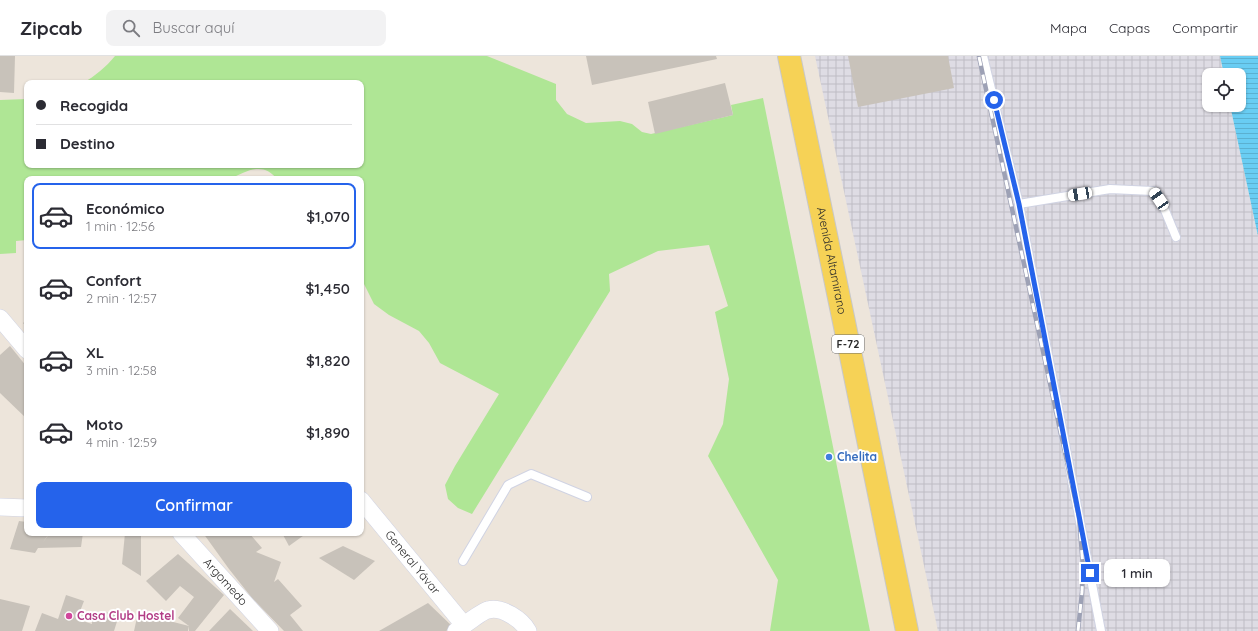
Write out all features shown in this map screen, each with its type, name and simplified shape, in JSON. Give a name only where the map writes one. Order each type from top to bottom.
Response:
[{"type":"main road","name":"Avenida Altamirano","points":[[789,56],[907,631]]},
{"type":"street","points":[[0,318],[24,346]]},
{"type":"street","name":"General Yávar","points":[[364,504],[460,628]]},
{"type":"street","points":[[0,507],[24,508]]},
{"type":"street","name":"Argomedo","points":[[184,536],[270,631]]},
{"type":"street","points":[[460,628],[488,610],[503,611],[515,616],[528,631]]},
{"type":"lane","points":[[983,56],[1019,204],[1101,631]]},
{"type":"lane","points":[[1019,204],[1110,189],[1153,191],[1164,208],[1176,237]]},
{"type":"lane","points":[[463,561],[508,485],[531,474],[587,498]]},
{"type":"shaded area","points":[[815,56],[1220,56],[1223,68],[1202,68],[1202,112],[1231,112],[1258,236],[1258,631],[938,631]]},
{"type":"green space","points":[[115,56],[487,56],[556,84],[556,100],[567,114],[586,123],[620,121],[632,124],[642,132],[651,134],[733,115],[731,105],[763,98],[870,631],[770,631],[778,580],[708,456],[723,424],[729,379],[715,312],[728,306],[709,245],[658,251],[609,274],[610,291],[472,514],[458,508],[448,499],[445,485],[499,394],[440,363],[429,343],[419,331],[389,315],[374,304],[364,284],[364,176],[274,176],[266,170],[255,169],[236,176],[24,176],[24,240],[16,241],[16,253],[0,254],[0,100],[24,99],[24,168],[364,168],[364,80],[88,80],[108,64]]},
{"type":"water","points":[[1220,56],[1258,56],[1258,236],[1231,112],[1246,112],[1246,68],[1223,68]]},
{"type":"building","points":[[0,56],[15,56],[14,93],[0,92]]},
{"type":"building","points":[[586,56],[716,56],[717,59],[592,85]]},
{"type":"building","points":[[848,56],[948,56],[954,88],[858,107]]},
{"type":"building","points":[[725,83],[733,115],[655,134],[648,102]]},
{"type":"building","points":[[10,346],[24,363],[24,416],[0,393],[0,355]]},
{"type":"building","points":[[19,521],[24,522],[24,536],[47,536],[43,542],[48,536],[83,536],[81,547],[38,548],[35,553],[10,549]]},
{"type":"building","points":[[125,536],[141,536],[141,576],[122,564]]},
{"type":"building","points":[[205,536],[252,536],[262,548],[256,552],[281,562],[274,582],[278,579],[302,606],[290,615],[303,631],[284,631],[252,598]]},
{"type":"building","points":[[284,536],[303,536],[289,546]]},
{"type":"building","points":[[343,546],[375,561],[354,580],[319,558]]},
{"type":"building","points":[[178,554],[224,595],[195,631],[189,631],[189,626],[178,618],[194,597],[180,586],[166,601],[146,581]]},
{"type":"building","points":[[66,595],[84,601],[77,619],[92,624],[91,613],[120,612],[114,631],[35,631],[42,613],[58,619]]},
{"type":"building","points":[[0,599],[30,606],[22,631],[0,631]]},
{"type":"building","points":[[428,603],[453,627],[446,631],[379,631]]},
{"type":"building","points":[[230,609],[253,631],[209,631]]},
{"type":"building","points":[[138,613],[189,626],[188,631],[134,631]]},
{"type":"railway","points":[[979,57],[1079,517],[1083,567],[1078,631]]},
{"type":"place","name":"Chelita","points":[[829,457]]},
{"type":"place","name":"Casa Club Hostel","points":[[69,616]]},
{"type":"route","points":[[994,100],[1019,204],[1090,573]]}]
